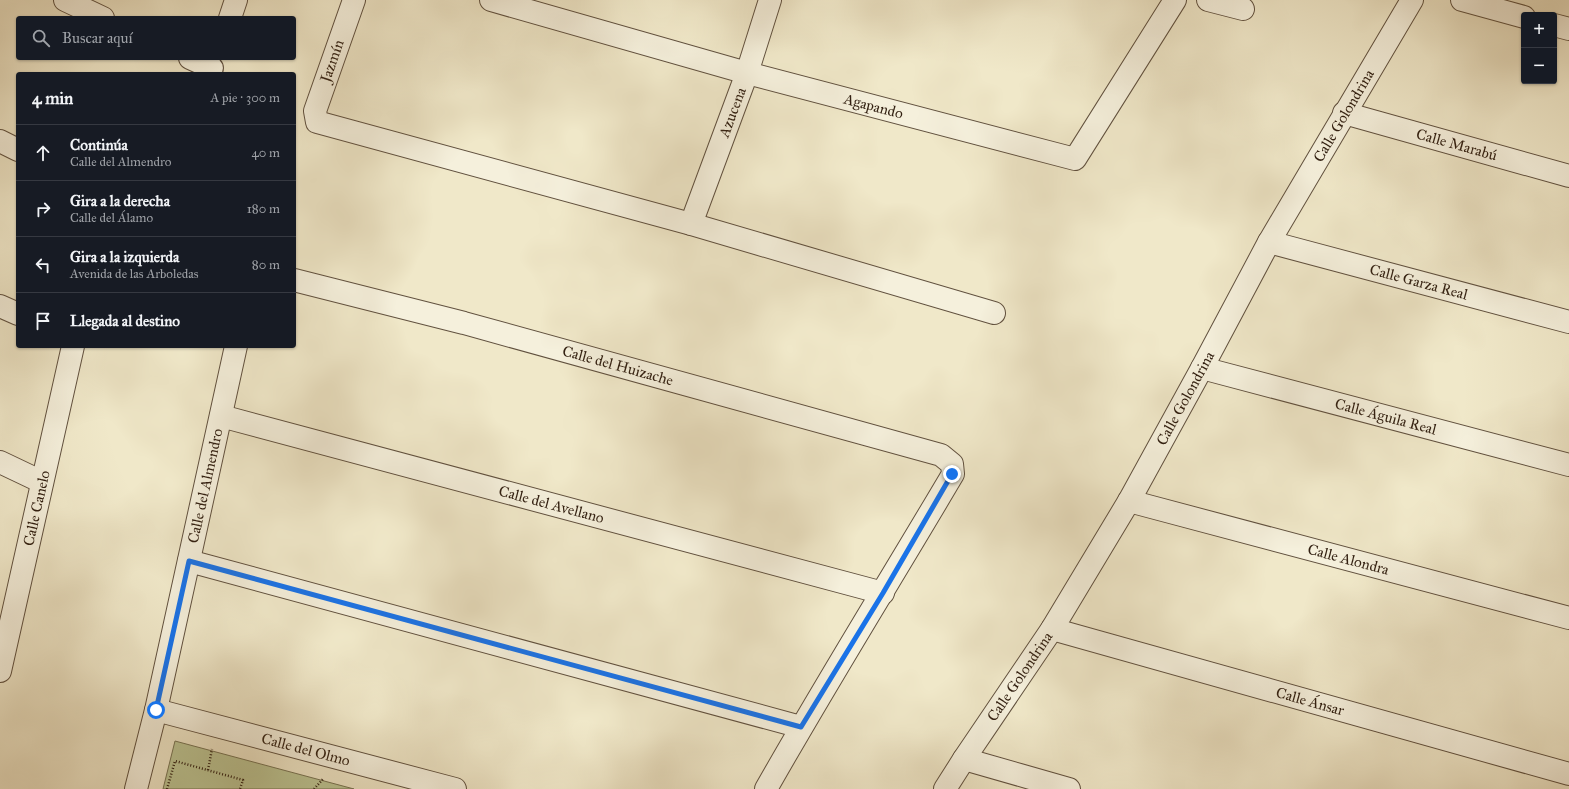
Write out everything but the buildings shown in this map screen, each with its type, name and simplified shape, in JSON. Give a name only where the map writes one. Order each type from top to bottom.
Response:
[{"type":"street","points":[[65,0],[99,16]]},
{"type":"street","points":[[231,16],[236,0]]},
{"type":"street","name":"Jazmín","points":[[354,0],[315,111],[317,122],[691,224]]},
{"type":"street","name":"Agapando","points":[[491,0],[747,73],[1075,159],[1174,0]]},
{"type":"street","name":"Azucena","points":[[691,224],[747,73],[770,0]]},
{"type":"street","points":[[1208,0],[1243,9]]},
{"type":"street","name":"Calle Golondrina","points":[[945,789],[1052,629],[1129,501],[1269,242],[1412,0]]},
{"type":"street","points":[[1462,0],[1521,16]]},
{"type":"street","points":[[1557,26],[1569,30]]},
{"type":"street","points":[[195,60],[213,67]]},
{"type":"street","name":"Calle Marabú","points":[[1344,113],[1569,176]]},
{"type":"street","points":[[0,141],[16,149]]},
{"type":"street","points":[[691,224],[994,313]]},
{"type":"street","name":"Calle Garza Real","points":[[1269,242],[1569,322]]},
{"type":"street","name":"Calle del Huizache","points":[[296,281],[464,323],[941,456],[952,464],[952,474],[883,593]]},
{"type":"street","points":[[0,306],[16,313]]},
{"type":"street","name":"Calle Canelo","points":[[0,671],[6,616],[42,482],[73,348]]},
{"type":"street","name":"Calle del Almendro","points":[[136,789],[156,710],[236,348]]},
{"type":"street","name":"Calle Águila Real","points":[[1202,368],[1569,465]]},
{"type":"street","name":"Calle del Avellano","points":[[221,416],[883,593]]},
{"type":"street","points":[[0,462],[42,482]]},
{"type":"street","name":"Calle Alondra","points":[[1129,501],[1569,618]]},
{"type":"street","points":[[189,561],[801,727]]},
{"type":"street","points":[[766,789],[801,727],[883,593]]},
{"type":"street","name":"Calle Ánsar","points":[[1052,629],[1569,774]]},
{"type":"street","name":"Calle del Olmo","points":[[156,710],[455,789]]},
{"type":"street","points":[[964,759],[1069,789]]},
{"type":"path","points":[[208,770],[213,744]]},
{"type":"path","points":[[167,789],[175,761],[243,780],[240,789]]},
{"type":"path","points":[[314,789],[327,774]]},
{"type":"green space","points":[[175,741],[354,789],[163,789]]},
{"type":"route","points":[[156,710],[189,561],[801,727],[883,593],[952,474]]}]
